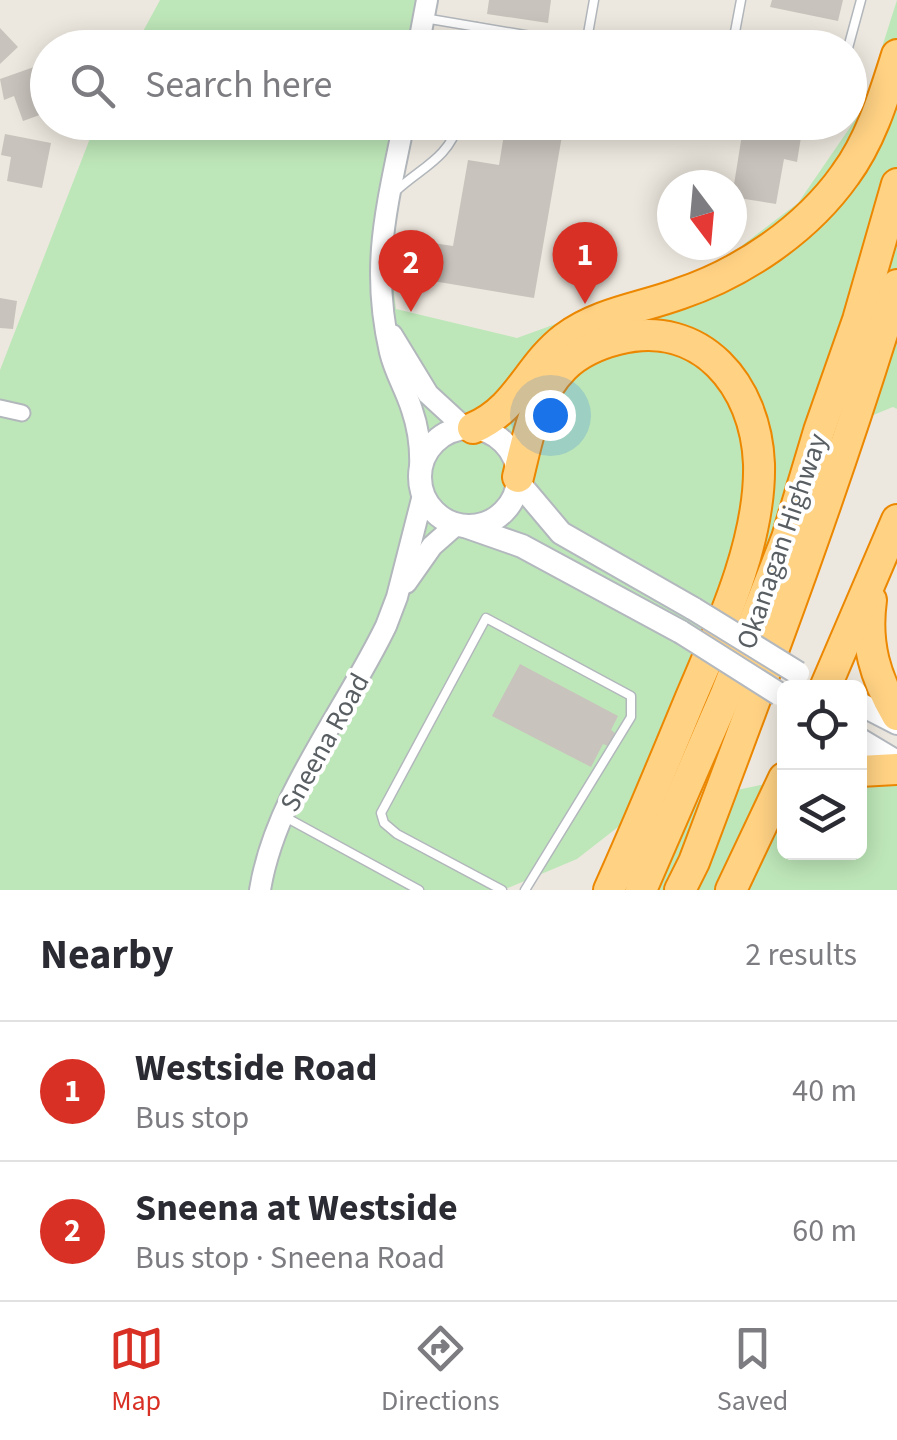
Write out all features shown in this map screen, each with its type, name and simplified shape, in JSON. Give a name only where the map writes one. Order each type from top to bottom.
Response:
[{"type":"highway","points":[[867,135],[897,56]]},
{"type":"highway","points":[[469,428],[504,410],[526,379],[565,338],[593,321],[676,296],[732,273],[818,207],[847,174],[864,140]]},
{"type":"highway","name":"Okanagan Highway","points":[[641,890],[788,538],[897,184]]},
{"type":"highway","name":"Okanagan Highway","points":[[680,890],[807,564],[897,285]]},
{"type":"highway","points":[[518,479],[532,419],[557,376],[586,351],[629,336],[681,340],[714,358],[731,376],[754,428],[759,463],[757,491],[727,613],[609,890]]},
{"type":"highway","points":[[821,680],[876,572],[897,520]]},
{"type":"highway","points":[[876,572],[868,626],[869,649],[884,694],[897,715]]},
{"type":"highway","points":[[867,770],[897,766]]},
{"type":"highway","points":[[731,890],[777,801]]},
{"type":"main road","points":[[777,692],[681,632],[522,546],[436,514],[422,483],[425,455],[449,432],[469,428],[502,440],[512,452],[518,479],[560,533],[814,680]]},
{"type":"main road","points":[[459,525],[477,525],[505,510],[518,479]]},
{"type":"main road","points":[[867,708],[897,723]]},
{"type":"main road","points":[[867,745],[897,766]]},
{"type":"street","name":"Sneena Road","points":[[398,598],[422,483],[416,426],[396,374],[378,264],[401,140]]},
{"type":"street","name":"Sneena Road","points":[[385,325],[428,394],[469,428]]},
{"type":"street","points":[[0,408],[22,413]]},
{"type":"street","name":"Sneena Road","points":[[260,890],[282,816],[375,650],[398,598],[432,546],[459,525]]},
{"type":"lane","points":[[589,30],[594,0]]},
{"type":"lane","points":[[735,30],[741,0]]},
{"type":"lane","points":[[852,30],[860,0]]},
{"type":"lane","points":[[426,9],[494,30]]},
{"type":"lane","points":[[390,196],[440,157],[453,140]]},
{"type":"lane","points":[[502,890],[397,834],[384,823],[381,813],[486,618],[631,696],[631,717],[525,890]]},
{"type":"lane","points":[[282,816],[419,890]]},
{"type":"green space","points":[[160,0],[430,0],[425,30],[144,30]]},
{"type":"green space","points":[[897,0],[897,409],[893,407],[866,418],[663,792],[577,859],[503,890],[0,890],[0,370],[89,140],[408,140],[390,260],[396,309],[517,338],[723,260],[747,260],[747,242],[798,203],[841,140],[867,140],[867,94]]},
{"type":"green space","points":[[867,764],[897,766],[897,890],[648,890],[700,798],[777,782],[777,860],[867,860]]},
{"type":"building","points":[[489,0],[551,0],[548,23],[487,14]]},
{"type":"building","points":[[772,0],[843,0],[838,21],[770,7]]},
{"type":"building","points":[[0,28],[18,47],[0,64]]},
{"type":"building","points":[[30,68],[30,118],[23,121],[14,96],[4,100],[0,79]]},
{"type":"building","points":[[5,134],[51,143],[42,188],[7,181],[11,157],[1,155]]},
{"type":"building","points":[[503,140],[561,140],[534,298],[427,280],[433,243],[453,246],[468,160],[499,165]]},
{"type":"building","points":[[741,140],[801,140],[797,162],[784,159],[776,204],[747,199],[747,170],[736,170]]},
{"type":"building","points":[[0,298],[17,301],[13,329],[0,328]]},
{"type":"building","points":[[520,664],[618,716],[611,730],[615,733],[608,746],[603,744],[591,767],[492,716]]},
{"type":"place","name":"Westside Road","points":[[585,304]]},
{"type":"place","name":"Sneena at Westside","points":[[411,312]]}]
